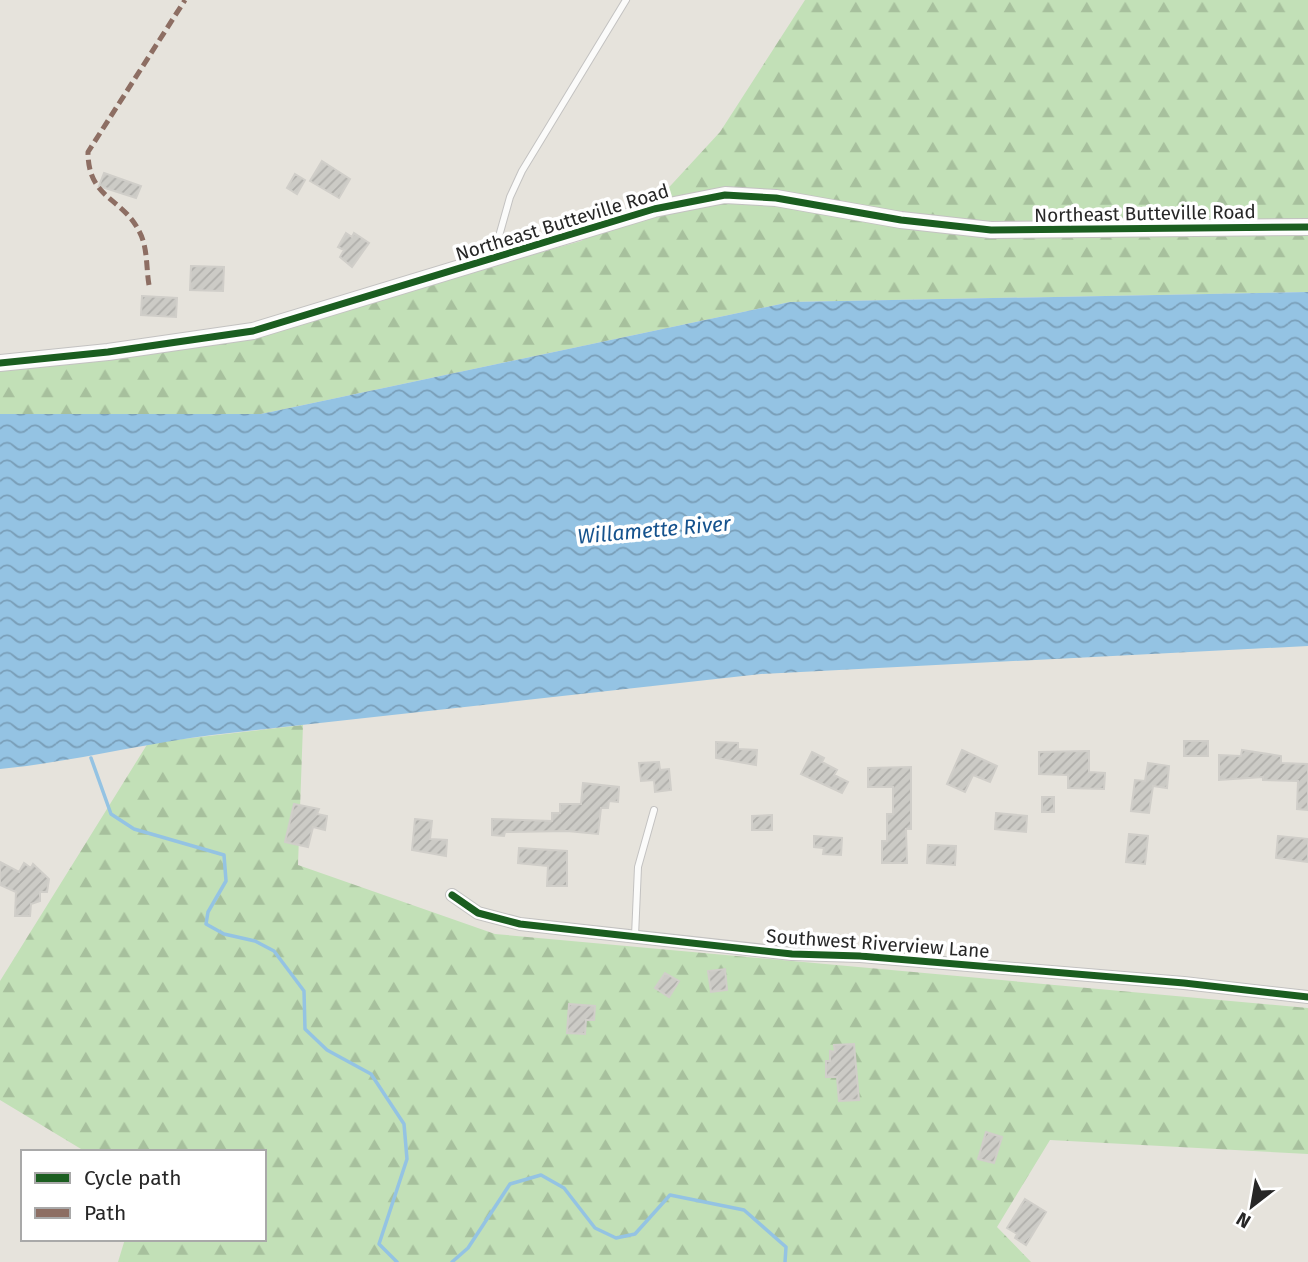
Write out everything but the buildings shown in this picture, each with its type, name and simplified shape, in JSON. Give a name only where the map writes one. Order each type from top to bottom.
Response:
[{"type":"street","name":"Northeast Butteville Road","points":[[0,363],[108,352],[253,331],[654,209],[725,195],[776,198],[901,220],[991,230],[1308,227]]},
{"type":"street","name":"Southwest Riverview Lane","points":[[453,895],[478,913],[499,919],[635,936],[792,954],[1184,983],[1308,997]]},
{"type":"lane","points":[[492,260],[510,197],[522,172],[626,0]]},
{"type":"lane","points":[[635,936],[638,867],[654,810]]},
{"type":"green space","points":[[805,0],[1308,0],[1308,292],[790,302],[261,414],[0,414],[0,368],[109,357],[460,275],[581,241],[661,196],[720,132]]},
{"type":"green space","points":[[303,725],[298,865],[495,934],[1308,1008],[1308,1154],[1050,1140],[997,1227],[1031,1262],[118,1262],[124,1241],[266,1241],[266,1150],[83,1150],[0,1100],[0,981],[148,743]]},
{"type":"water","name":"Willamette River","points":[[1308,292],[1308,646],[761,674],[212,735],[0,769],[0,414],[261,414],[790,302]]},
{"type":"waterway","points":[[91,758],[111,814],[134,829],[224,855],[226,881],[208,912],[206,924],[224,934],[255,941],[274,951],[304,991],[305,1029],[327,1050],[371,1074],[404,1124],[407,1159],[379,1244],[397,1262]]},
{"type":"waterway","points":[[452,1262],[468,1248],[510,1184],[541,1175],[564,1188],[595,1228],[616,1238],[635,1234],[670,1195],[744,1210],[786,1247],[785,1262]]},
{"type":"marked path","points":[[149,285],[142,237],[132,220],[100,189],[89,167],[88,152],[185,0]]},
{"type":"cycle path","points":[[0,363],[108,352],[253,331],[654,209],[725,195],[776,198],[901,220],[991,230],[1308,227]]},
{"type":"cycle path","points":[[452,895],[478,913],[520,924],[792,954],[860,956],[1184,983],[1308,997]]}]
